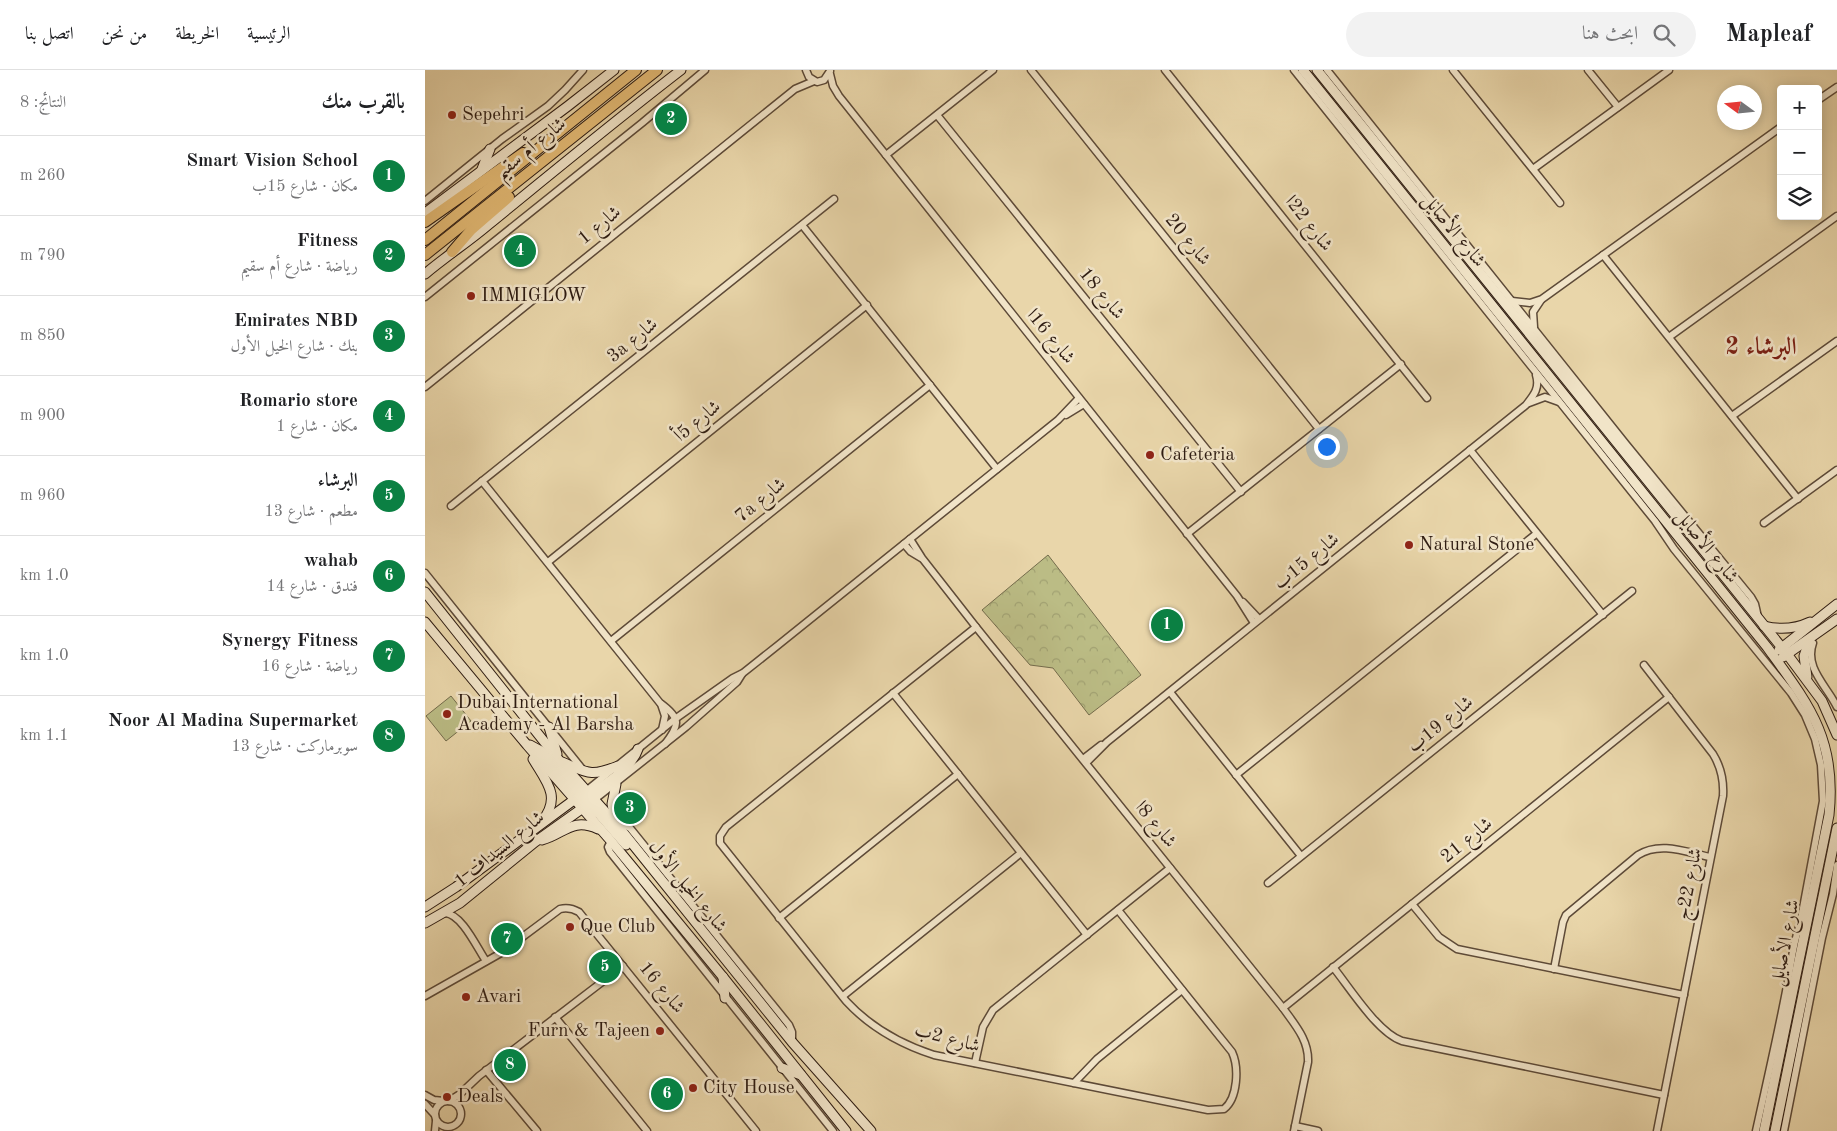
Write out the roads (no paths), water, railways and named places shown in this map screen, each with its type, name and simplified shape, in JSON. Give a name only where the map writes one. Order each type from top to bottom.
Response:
[{"type":"main road","name":"شارع أم سقيم","points":[[425,240],[636,70]]},
{"type":"main road","name":"شارع أم سقيم","points":[[425,255],[657,70]]},
{"type":"main road","points":[[425,222],[504,165],[546,141]]},
{"type":"main road","points":[[452,252],[471,230],[504,201],[523,178]]},
{"type":"street","points":[[425,201],[557,98],[583,70]]},
{"type":"street","points":[[425,213],[614,70]]},
{"type":"street","points":[[425,274],[681,70]]},
{"type":"street","points":[[425,297],[705,70]]},
{"type":"street","name":"شارع 16ا","points":[[806,70],[809,77],[839,96]]},
{"type":"street","name":"شارع 1","points":[[795,89],[806,70]]},
{"type":"street","points":[[886,155],[993,70]]},
{"type":"street","name":"شارع 20","points":[[1031,70],[1319,429]]},
{"type":"street","name":"شارع 22ا","points":[[1165,70],[1427,398]]},
{"type":"street","points":[[1294,70],[1561,404],[1626,479]]},
{"type":"street","name":"شارع الأصايل","points":[[1303,70],[1525,346],[1626,479],[1718,595],[1775,658],[1811,709],[1824,741],[1825,764],[1831,794],[1829,815],[1784,1020],[1764,1131]]},
{"type":"street","name":"شارع الأصايل","points":[[1317,70],[1376,146],[1623,446],[1808,680],[1823,701],[1837,735]]},
{"type":"street","points":[[1327,70],[1623,446]]},
{"type":"street","points":[[1453,70],[1560,203]]},
{"type":"street","points":[[1588,70],[1618,107]]},
{"type":"street","points":[[1533,169],[1669,70]]},
{"type":"street","name":"شارع 16ا","points":[[830,71],[832,82],[839,96],[1256,621]]},
{"type":"street","name":"شارع 1","points":[[425,387],[795,89],[825,80],[830,71]]},
{"type":"street","points":[[1822,97],[1837,87]]},
{"type":"street","name":"شارع 18","points":[[937,115],[1241,492]]},
{"type":"street","points":[[1511,302],[1530,303],[1542,299],[1777,130]]},
{"type":"street","points":[[1376,146],[1391,152]]},
{"type":"street","points":[[481,170],[491,149]]},
{"type":"street","name":"3a شارع","points":[[451,506],[834,199]]},
{"type":"street","points":[[1669,337],[1837,216]]},
{"type":"street","points":[[802,225],[997,468]]},
{"type":"street","points":[[1603,255],[1798,498]]},
{"type":"street","points":[[1535,332],[1533,312],[1542,299]]},
{"type":"street","name":"شارع 5أ","points":[[548,562],[867,306]]},
{"type":"street","points":[[1732,416],[1837,341]]},
{"type":"street","points":[[1525,346],[1533,369]]},
{"type":"street","points":[[1187,534],[1401,364]]},
{"type":"street","name":"شارع 15ب","points":[[1084,761],[1526,405],[1535,395],[1537,387],[1538,380],[1533,369]]},
{"type":"street","name":"7a شارع","points":[[611,641],[930,385]]},
{"type":"street","name":"شارع 15ب","points":[[1526,405],[1545,397],[1556,400],[1561,404]]},
{"type":"street","points":[[584,799],[618,766],[675,719],[743,672],[1081,401]]},
{"type":"street","points":[[1470,450],[1536,534],[1603,614]]},
{"type":"street","points":[[1764,523],[1837,470]]},
{"type":"street","points":[[482,481],[675,719],[676,729],[665,744]]},
{"type":"street","points":[[1236,775],[1536,534]]},
{"type":"street","name":"شارع 8ا","points":[[910,539],[922,558],[976,627],[1283,1008],[1303,1036],[1308,1052],[1307,1068],[1295,1129]]},
{"type":"street","name":"شارع 8ا","points":[[904,544],[911,552],[922,558]]},
{"type":"street","points":[[425,574],[584,771]]},
{"type":"street","name":"شارع 19ب","points":[[1268,883],[1632,591]]},
{"type":"street","name":"شارع الخيل الأول","points":[[425,592],[559,760],[584,799],[602,833],[611,841],[723,977],[847,1131]]},
{"type":"street","points":[[1718,595],[1798,704],[1810,727],[1825,764]]},
{"type":"street","points":[[1785,651],[1819,618],[1837,604]]},
{"type":"street","points":[[1761,622],[1791,628],[1819,618]]},
{"type":"street","points":[[1775,658],[1814,636],[1837,619]]},
{"type":"street","name":"شارع الخيل الأول","points":[[425,622],[527,745],[584,799],[617,826],[792,1042],[871,1131]]},
{"type":"street","points":[[976,627],[893,693],[1087,935]]},
{"type":"street","points":[[1808,680],[1804,656],[1814,636]]},
{"type":"street","points":[[1814,636],[1811,662],[1815,672],[1837,707]]},
{"type":"street","name":"شارع 22ج","points":[[1644,665],[1713,754],[1721,771],[1723,783],[1723,796],[1657,1131]]},
{"type":"street","points":[[584,799],[615,784],[686,727],[737,682],[743,672]]},
{"type":"street","points":[[1170,692],[1301,856]]},
{"type":"street","name":"شارع 2ب","points":[[893,693],[726,827],[720,836],[720,843],[843,996],[873,1025],[902,1043],[934,1055],[1208,1110],[1221,1110],[1229,1105],[1232,1099],[1237,1076],[1234,1057],[1182,990]]},
{"type":"street","name":"شارع 21","points":[[1283,1008],[1669,698]]},
{"type":"street","points":[[661,703],[665,716],[662,730]]},
{"type":"street","points":[[549,727],[559,760],[584,771],[597,774],[618,766]]},
{"type":"street","points":[[527,745],[534,761],[549,783],[551,792],[549,810],[536,828]]},
{"type":"street","points":[[584,799],[628,766],[639,749]]},
{"type":"street","points":[[779,918],[959,774]]},
{"type":"street","points":[[615,784],[612,804],[617,826],[625,825],[630,828],[673,880],[789,1025],[792,1032],[792,1042]]},
{"type":"street","points":[[584,799],[631,852],[642,858]]},
{"type":"street","name":"شارع السيداف 1","points":[[425,908],[536,828],[584,799]]},
{"type":"street","name":"شارع السيداف 1","points":[[425,923],[460,903],[584,799]]},
{"type":"street","points":[[535,842],[547,839],[574,825],[589,826],[602,833]]},
{"type":"street","name":"شارع الأصايل","points":[[1775,1131],[1809,985],[1837,828]]},
{"type":"street","points":[[611,841],[608,847],[609,852],[833,1131]]},
{"type":"street","points":[[1554,969],[1566,915],[1638,855],[1660,847],[1711,857]]},
{"type":"street","points":[[843,996],[1021,853]]},
{"type":"street","points":[[1784,1131],[1809,985],[1833,894],[1837,864]]},
{"type":"street","points":[[975,1063],[983,1027],[993,1010],[1170,868]]},
{"type":"street","points":[[460,903],[460,921]]},
{"type":"street","points":[[1412,904],[1439,937],[1457,949],[1683,995]]},
{"type":"street","name":"شارع 16","points":[[425,996],[486,962],[555,912],[564,908],[579,912],[756,1131]]},
{"type":"street","points":[[1074,1083],[1097,1059],[1182,990],[1117,910]]},
{"type":"street","points":[[445,913],[454,914],[460,921],[486,962]]},
{"type":"street","points":[[435,1131],[439,1104],[463,1091],[486,1070],[623,966]]},
{"type":"street","points":[[1333,967],[1382,1028],[1393,1037],[1402,1041],[1664,1095]]},
{"type":"street","points":[[723,977],[725,998]]},
{"type":"street","points":[[555,1017],[647,1131]]},
{"type":"street","points":[[1756,1131],[1784,1020]]},
{"type":"street","points":[[783,1068],[802,1076]]},
{"type":"street","points":[[486,1070],[537,1131]]},
{"type":"street","points":[[425,1104],[445,1129],[459,1121],[461,1114],[459,1107],[463,1091]]},
{"type":"street","points":[[425,1095],[434,1100],[447,1101],[459,1107]]},
{"type":"street","points":[[1295,1129],[1318,1131]]},
{"type":"place","name":"Sepehri","points":[[452,115]]},
{"type":"place","name":"Fitness","points":[[671,119]]},
{"type":"place","name":"Romario store","points":[[520,251]]},
{"type":"place","name":"IMMIGLOW","points":[[471,296]]},
{"type":"place","name":"Cafeteria","points":[[1150,455]]},
{"type":"place","name":"Natural Stone","points":[[1409,545]]},
{"type":"place","name":"Smart Vision School","points":[[1167,625]]},
{"type":"place","name":"Dubai International Academy - Al Barsha","points":[[447,714]]},
{"type":"place","name":"Emirates NBD","points":[[630,808]]},
{"type":"place","name":"Que Club","points":[[570,927]]},
{"type":"place","name":"Synergy Fitness","points":[[507,939]]},
{"type":"place","name":"البرشاء","points":[[605,967]]},
{"type":"place","name":"Avari","points":[[466,997]]},
{"type":"place","name":"Furn & Tajeen","points":[[660,1031]]},
{"type":"place","name":"Noor Al Madina Supermarket","points":[[510,1065]]},
{"type":"place","name":"City House","points":[[693,1088]]},
{"type":"place","name":"wahab","points":[[667,1094]]},
{"type":"place","name":"Deals","points":[[447,1097]]},
{"type":"district","name":"البرشاء 2","points":[[1761,348]]}]
